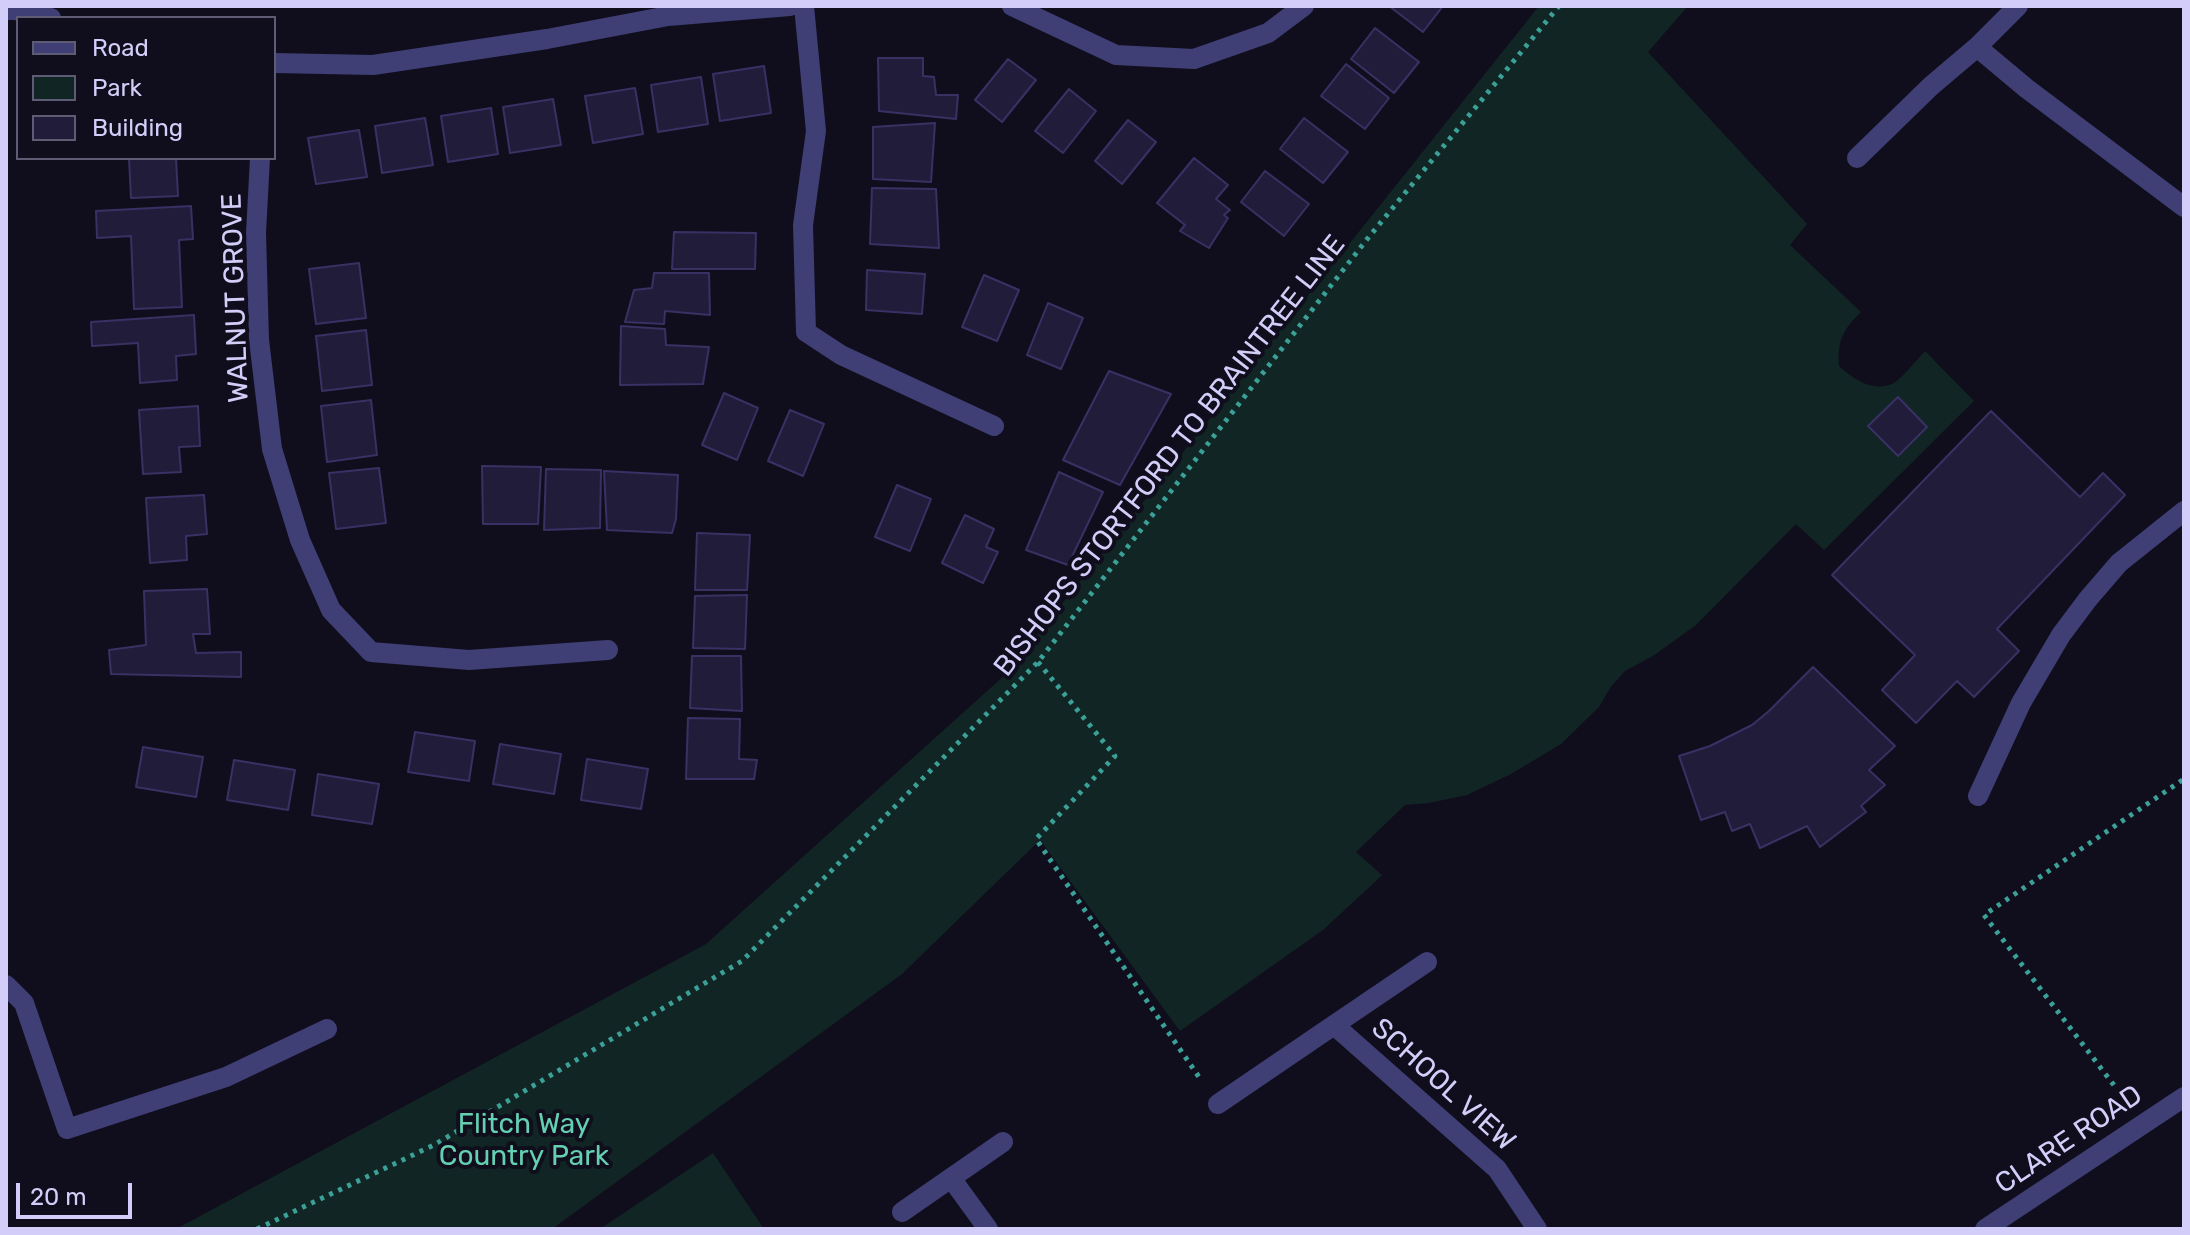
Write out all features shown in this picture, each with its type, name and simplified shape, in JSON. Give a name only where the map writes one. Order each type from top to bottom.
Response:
[{"type":"street","points":[[276,63],[373,65],[547,39],[667,11],[790,6]]},
{"type":"street","points":[[804,6],[816,131],[803,225],[806,332],[841,355],[994,426]]},
{"type":"street","points":[[1012,6],[1116,55],[1194,59],[1268,33],[1304,6]]},
{"type":"street","points":[[1857,158],[2018,6]]},
{"type":"street","points":[[6,10],[42,16]]},
{"type":"street","points":[[1977,47],[2026,88],[2184,207]]},
{"type":"street","name":"WALNUT GROVE","points":[[260,160],[256,233],[259,340],[272,449],[300,540],[331,610],[371,652],[469,660],[608,650]]},
{"type":"street","points":[[1978,796],[2021,703],[2061,635],[2119,563],[2184,511]]},
{"type":"street","name":"SCHOOL VIEW","points":[[1218,1104],[1427,962]]},
{"type":"street","points":[[6,985],[24,1003],[67,1129],[226,1077],[327,1029]]},
{"type":"street","name":"SCHOOL VIEW","points":[[1334,1025],[1497,1169],[1537,1229]]},
{"type":"street","name":"CLARE ROAD","points":[[1985,1229],[2143,1123],[2183,1100]]},
{"type":"street","points":[[902,1212],[1003,1142]]},
{"type":"street","points":[[951,1178],[988,1229]]},
{"type":"path","name":"BISHOPS STORTFORD TO BRAINTREE LINE","points":[[257,1229],[434,1145],[742,961],[1038,662],[1368,238],[1559,6]]},
{"type":"path","points":[[1038,662],[1115,756],[1036,839],[1218,1104]]},
{"type":"path","points":[[2143,1123],[1984,915],[2184,779]]},
{"type":"green space","name":"Flitch Way Country Park","points":[[1539,6],[1688,6],[1648,52],[1807,224],[1790,245],[1861,312],[1842,336],[1839,366],[1863,383],[1885,386],[1900,378],[1925,351],[1974,401],[1824,550],[1796,524],[1696,625],[1653,656],[1625,671],[1599,707],[1561,744],[1511,774],[1467,795],[1405,805],[1356,852],[1382,875],[1323,930],[1180,1031],[1040,840],[902,974],[552,1229],[176,1229],[706,944],[1006,674]]},
{"type":"green space","points":[[713,1153],[764,1229],[600,1229]]},
{"type":"building","points":[[1389,6],[1443,6],[1423,32]]},
{"type":"building","points":[[1375,28],[1419,62],[1394,93],[1351,59]]},
{"type":"building","points":[[878,58],[923,58],[923,76],[934,77],[936,95],[958,95],[956,119],[879,111]]},
{"type":"building","points":[[1008,59],[1036,80],[1002,122],[975,100]]},
{"type":"building","points":[[1346,64],[1389,98],[1365,129],[1321,96]]},
{"type":"building","points":[[764,66],[771,113],[720,121],[713,74]]},
{"type":"building","points":[[701,77],[708,124],[658,132],[651,85]]},
{"type":"building","points":[[635,88],[643,134],[593,143],[585,96]]},
{"type":"building","points":[[1069,89],[1096,111],[1063,153],[1035,131]]},
{"type":"building","points":[[553,99],[561,145],[510,153],[503,107]]},
{"type":"building","points":[[491,108],[498,154],[448,162],[441,116]]},
{"type":"building","points":[[425,118],[433,165],[382,173],[375,126]]},
{"type":"building","points":[[1304,118],[1348,152],[1323,183],[1280,149]]},
{"type":"building","points":[[1128,120],[1156,142],[1122,184],[1095,161]]},
{"type":"building","points":[[935,123],[931,182],[873,179],[873,127]]},
{"type":"building","points":[[359,130],[367,177],[316,184],[308,138]]},
{"type":"building","points":[[1194,158],[1228,185],[1216,199],[1230,210],[1224,215],[1228,218],[1209,248],[1180,231],[1185,225],[1157,203]]},
{"type":"building","points":[[129,160],[176,160],[178,196],[131,198]]},
{"type":"building","points":[[1265,171],[1309,204],[1284,236],[1241,202]]},
{"type":"building","points":[[872,188],[936,189],[939,248],[870,244]]},
{"type":"building","points":[[191,206],[193,239],[179,240],[182,307],[134,309],[131,236],[97,238],[96,211]]},
{"type":"building","points":[[674,232],[756,233],[755,269],[672,269]]},
{"type":"building","points":[[359,263],[366,318],[316,324],[309,269]]},
{"type":"building","points":[[867,270],[925,274],[922,314],[866,310]]},
{"type":"building","points":[[654,273],[709,273],[710,315],[665,311],[664,324],[625,322],[634,290],[652,288]]},
{"type":"building","points":[[984,275],[1019,290],[997,341],[962,327]]},
{"type":"building","points":[[1048,303],[1083,318],[1061,369],[1027,355]]},
{"type":"building","points":[[194,315],[196,354],[176,356],[177,380],[140,383],[138,343],[92,346],[91,322]]},
{"type":"building","points":[[621,326],[665,329],[666,345],[709,347],[703,384],[620,385]]},
{"type":"building","points":[[366,330],[372,385],[322,391],[316,336]]},
{"type":"building","points":[[1109,371],[1171,394],[1120,485],[1063,460]]},
{"type":"building","points":[[724,393],[758,408],[737,460],[702,445]]},
{"type":"building","points":[[1898,397],[1927,427],[1898,456],[1868,426]]},
{"type":"building","points":[[371,400],[377,455],[327,462],[321,406]]},
{"type":"building","points":[[198,406],[200,446],[179,447],[181,472],[143,474],[139,410]]},
{"type":"building","points":[[790,410],[824,424],[803,476],[768,461]]},
{"type":"building","points":[[1991,411],[2080,497],[2103,473],[2125,495],[1997,629],[2019,651],[1974,697],[1957,681],[1916,723],[1882,690],[1915,655],[1832,575]]},
{"type":"building","points":[[482,466],[541,467],[538,524],[483,524]]},
{"type":"building","points":[[379,468],[386,523],[336,529],[329,473]]},
{"type":"building","points":[[546,469],[601,470],[600,528],[544,530]]},
{"type":"building","points":[[604,471],[678,475],[676,519],[672,533],[607,530]]},
{"type":"building","points":[[1059,472],[1103,492],[1068,565],[1026,550]]},
{"type":"building","points":[[897,485],[931,499],[910,551],[875,537]]},
{"type":"building","points":[[204,495],[207,534],[186,536],[187,560],[150,563],[146,498]]},
{"type":"building","points":[[965,515],[994,529],[986,547],[998,552],[983,583],[942,563]]},
{"type":"building","points":[[697,533],[750,535],[747,590],[695,590]]},
{"type":"building","points":[[207,589],[210,634],[193,634],[196,653],[241,652],[241,677],[111,674],[109,650],[146,645],[144,591]]},
{"type":"building","points":[[747,595],[745,649],[693,648],[695,596]]},
{"type":"building","points":[[692,656],[741,656],[742,711],[690,708]]},
{"type":"building","points":[[1813,667],[1895,746],[1869,770],[1885,785],[1861,806],[1866,812],[1820,847],[1807,826],[1760,848],[1750,824],[1732,831],[1725,812],[1701,820],[1679,756],[1710,746],[1752,725]]},
{"type":"building","points":[[688,718],[740,719],[739,759],[757,760],[754,779],[686,779]]},
{"type":"building","points":[[415,732],[475,741],[469,781],[408,772]]},
{"type":"building","points":[[500,744],[561,754],[554,794],[493,784]]},
{"type":"building","points":[[143,747],[203,757],[196,797],[136,787]]},
{"type":"building","points":[[587,759],[648,769],[641,809],[581,800]]},
{"type":"building","points":[[234,760],[295,770],[288,810],[227,800]]},
{"type":"building","points":[[318,774],[379,784],[372,824],[312,815]]}]
